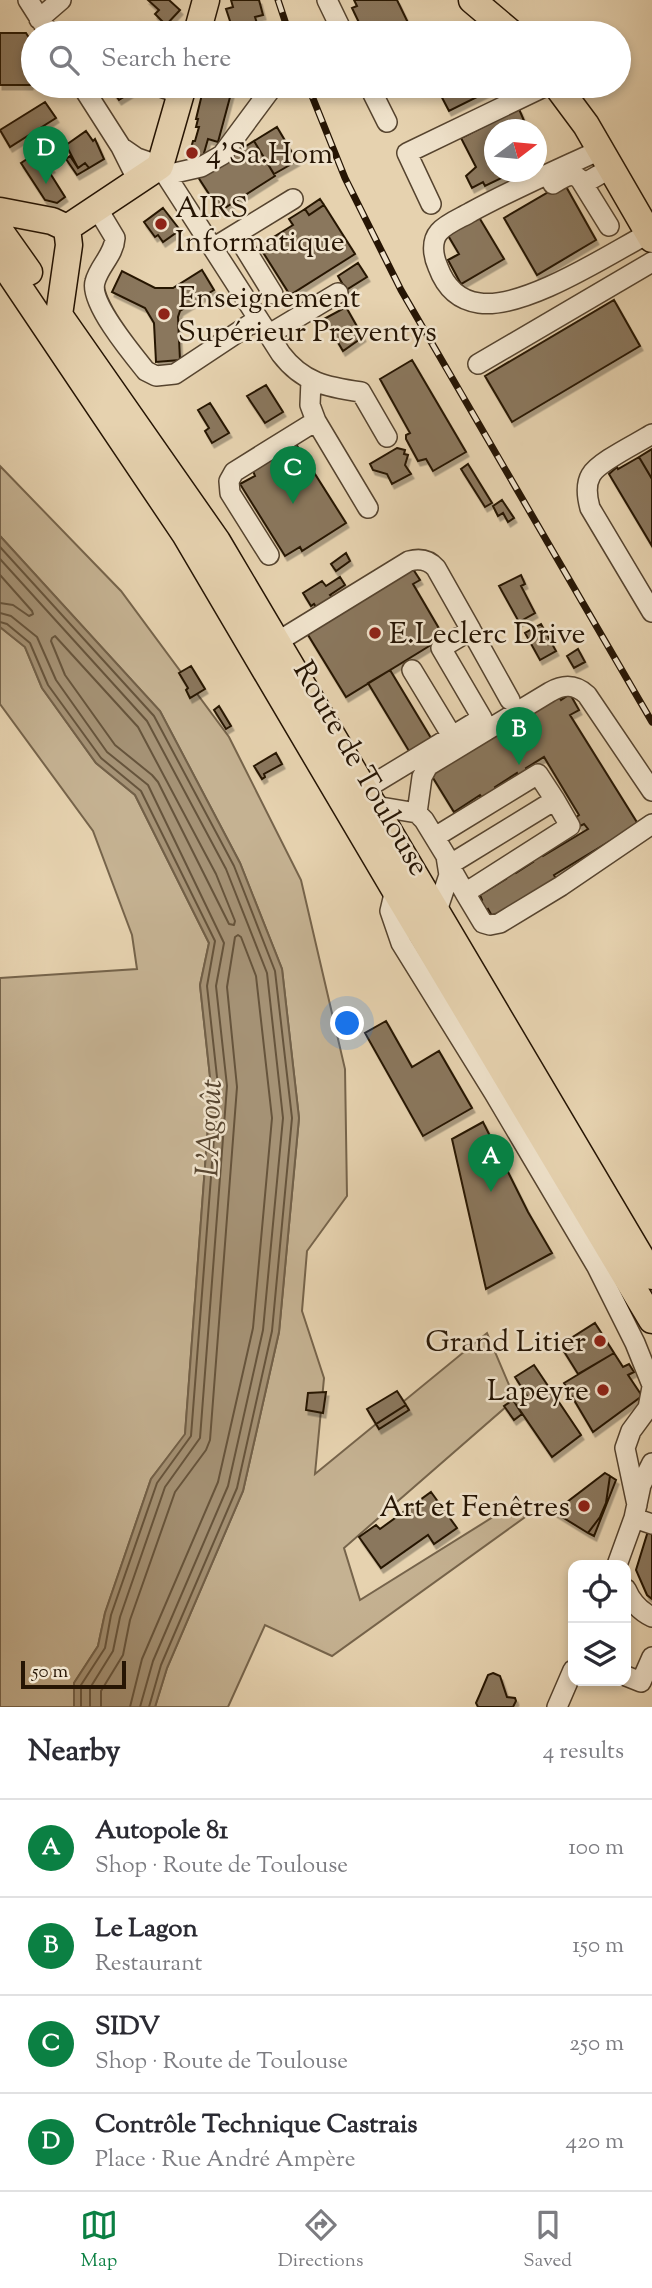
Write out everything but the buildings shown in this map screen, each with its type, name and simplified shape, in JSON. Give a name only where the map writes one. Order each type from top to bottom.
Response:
[{"type":"main road","points":[[200,21],[206,0]]},
{"type":"main road","points":[[472,0],[488,21]]},
{"type":"main road","points":[[67,228],[138,181],[163,170],[173,98]]},
{"type":"main road","points":[[566,98],[586,125],[650,236]]},
{"type":"main road","points":[[0,211],[52,221],[67,228]]},
{"type":"main road","points":[[59,315],[69,245],[67,228]]},
{"type":"main road","name":"Route de Toulouse","points":[[0,230],[217,541],[652,1276]]},
{"type":"main road","name":"Route de Toulouse","points":[[0,259],[185,534],[652,1320]]},
{"type":"street","points":[[28,0],[41,21]]},
{"type":"street","points":[[47,21],[61,0]]},
{"type":"street","points":[[327,0],[337,21]]},
{"type":"street","points":[[90,98],[121,147],[138,181]]},
{"type":"street","points":[[121,147],[163,170],[201,167],[222,155],[264,98]]},
{"type":"street","points":[[375,98],[387,122]]},
{"type":"street","points":[[431,204],[407,153],[521,98]]},
{"type":"street","points":[[583,184],[605,159]]},
{"type":"street","points":[[605,159],[487,203],[442,229],[436,236],[433,247],[442,278],[450,289],[463,299],[479,304],[503,303],[566,278],[650,236]]},
{"type":"street","points":[[163,170],[292,368],[328,387],[361,392],[387,437]]},
{"type":"street","points":[[505,208],[569,175],[580,177],[609,226]]},
{"type":"street","points":[[213,248],[293,199]]},
{"type":"street","points":[[97,208],[116,238],[112,252],[97,277],[94,293],[103,312],[146,371],[156,376],[175,374],[263,327],[338,293]]},
{"type":"street","points":[[236,234],[268,286],[242,293]]},
{"type":"street","points":[[478,364],[652,262]]},
{"type":"street","points":[[311,380],[310,405],[316,421],[368,508]]},
{"type":"street","points":[[269,555],[230,493],[229,481],[234,472],[316,421]]},
{"type":"street","points":[[652,434],[598,466],[587,485],[590,508],[652,612]]},
{"type":"street","points":[[277,642],[409,561],[428,561],[436,568],[510,700]]},
{"type":"street","points":[[370,797],[452,736],[482,718],[442,648],[471,630]]},
{"type":"street","points":[[412,670],[452,736]]},
{"type":"street","points":[[417,813],[422,777],[428,766],[565,685],[579,688],[587,695],[652,791]]},
{"type":"street","points":[[435,837],[538,774],[570,827],[465,893]]},
{"type":"street","points":[[370,797],[417,813],[424,820],[483,923],[490,925],[500,923],[561,886],[652,824]]},
{"type":"street","points":[[449,865],[555,800]]},
{"type":"street","points":[[437,911],[447,882],[449,865]]},
{"type":"street","points":[[395,890],[390,911],[401,943],[597,1267],[635,1343],[652,1386],[648,1408],[631,1431],[625,1448],[641,1516]]},
{"type":"street","points":[[641,1516],[641,1486],[652,1464]]},
{"type":"street","points":[[619,1560],[641,1516],[652,1485]]},
{"type":"street","points":[[631,1599],[642,1612],[652,1616]]},
{"type":"street","points":[[631,1678],[641,1682],[652,1657]]},
{"type":"street","points":[[557,1707],[568,1682]]},
{"type":"shaded area","points":[[0,466],[121,591],[229,737],[301,880],[345,1069],[347,1196],[307,1251],[302,1311],[324,1378],[315,1474],[487,1333],[515,1399],[344,1548],[360,1600],[493,1517],[528,1515],[332,1656],[265,1625],[228,1707],[155,1707],[167,1668],[243,1491],[279,1332],[299,1118],[282,969],[240,863],[160,711],[0,536]]},
{"type":"shaded area","points":[[0,627],[25,647],[42,688],[96,763],[135,795],[209,943],[200,985],[211,1086],[185,1435],[151,1479],[105,1613],[98,1646],[74,1683],[74,1707],[0,1707],[0,978],[137,969],[132,935],[93,831],[0,704]]},
{"type":"water","name":"L'Agoût","points":[[0,536],[160,711],[240,863],[282,969],[299,1118],[279,1332],[243,1491],[167,1668],[155,1707],[74,1707],[74,1683],[98,1646],[105,1613],[151,1479],[185,1434],[211,1086],[200,985],[209,943],[135,795],[96,763],[42,688],[25,647],[0,627]]},
{"type":"railway","points":[[278,0],[285,21]]},
{"type":"railway","points":[[313,98],[345,178],[401,290],[652,722]]},
{"type":"place","name":"4'Sa.Hom","points":[[192,153]]},
{"type":"place","name":"Contrôle Technique Castrais","points":[[46,184]]},
{"type":"place","name":"AIRS Informatique","points":[[161,224]]},
{"type":"place","name":"Enseignement Supérieur Preventys","points":[[164,314]]},
{"type":"place","name":"SIDV","points":[[293,504]]},
{"type":"place","name":"E.Leclerc Drive","points":[[375,633]]},
{"type":"place","name":"Le Lagon","points":[[519,765]]},
{"type":"place","name":"Autopole 81","points":[[491,1192]]},
{"type":"place","name":"Grand Litier","points":[[600,1341]]},
{"type":"place","name":"Lapeyre","points":[[603,1390]]},
{"type":"place","name":"Art et Fenêtres","points":[[584,1506]]}]
